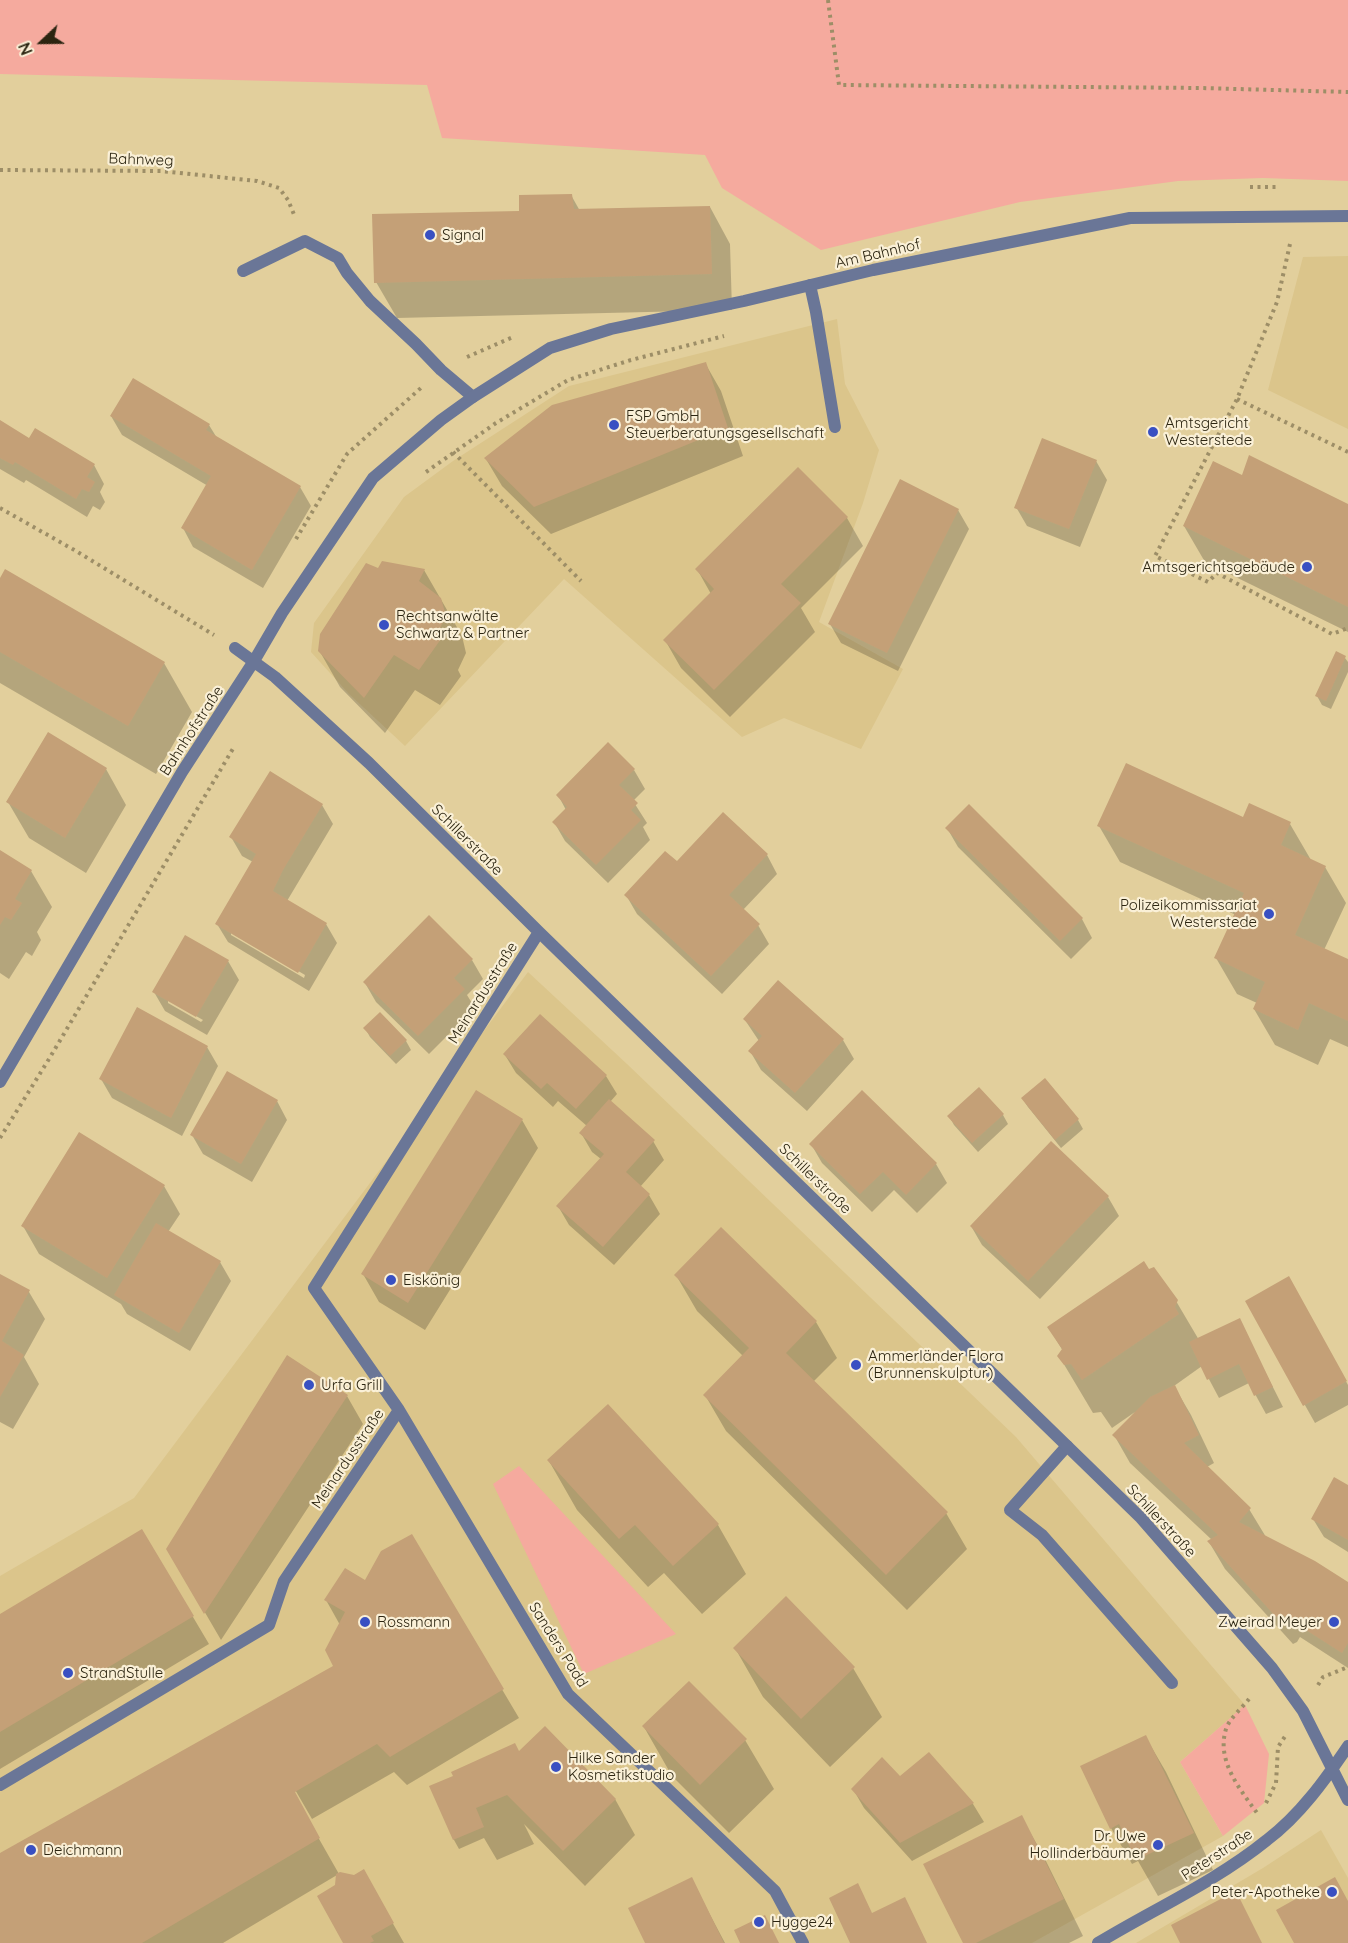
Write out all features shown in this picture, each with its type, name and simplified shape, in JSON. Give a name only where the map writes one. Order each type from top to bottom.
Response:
[{"type":"street","name":"Am Bahnhof","points":[[441,420],[550,348],[611,329],[1010,241],[1130,218],[1348,216]]},
{"type":"street","points":[[243,272],[305,241],[338,258],[370,301],[441,370],[473,397]]},
{"type":"street","points":[[810,285],[836,427]]},
{"type":"street","name":"Bahnhofstraße","points":[[0,1082],[182,772],[254,661],[282,613],[373,478],[441,420]]},
{"type":"street","name":"Schillerstraße","points":[[236,648],[254,661],[369,763],[539,932],[1141,1518],[1272,1668],[1303,1712],[1348,1800]]},
{"type":"street","name":"Meinardusstraße","points":[[0,1785],[269,1625],[284,1581],[399,1410],[314,1288],[539,932]]},
{"type":"street","name":"Sanders Padd","points":[[399,1410],[568,1694],[775,1891],[802,1943]]},
{"type":"street","points":[[1067,1446],[1010,1510],[1042,1535],[1172,1683]]},
{"type":"street","name":"Peterstraße","points":[[1098,1943],[1236,1863],[1269,1839],[1300,1809],[1348,1746]]},
{"type":"path","points":[[828,0],[839,85],[1200,88],[1348,92]]},
{"type":"path","name":"Bahnweg","points":[[0,170],[161,171],[257,181],[279,188]]},
{"type":"path","points":[[1291,240],[1277,303],[1237,399],[1155,556],[1208,582],[1217,573],[1332,634],[1348,628]]},
{"type":"path","points":[[424,473],[496,423],[568,380],[631,360],[728,334]]},
{"type":"path","points":[[1237,399],[1348,453]]},
{"type":"path","points":[[429,430],[581,581]]},
{"type":"path","points":[[0,508],[236,648]]},
{"type":"path","points":[[0,1138],[238,739]]},
{"type":"path","points":[[1249,1700],[1226,1728],[1224,1753],[1236,1783],[1259,1816],[1276,1783],[1278,1747],[1303,1712],[1323,1677],[1348,1667]]},
{"type":"shaded area","points":[[0,0],[1348,0],[1348,181],[1263,178],[1178,181],[1020,202],[821,250],[722,188],[705,155],[442,138],[427,85],[0,74]]},
{"type":"shaded area","points":[[1348,256],[1348,429],[1268,390],[1303,257]]},
{"type":"shaded area","points":[[837,319],[845,384],[879,450],[863,503],[819,622],[903,669],[861,749],[784,718],[742,737],[564,579],[405,746],[349,694],[311,652],[314,623],[404,497],[453,461],[569,386]]},
{"type":"shaded area","points":[[528,972],[1016,1437],[1245,1705],[1180,1762],[1223,1836],[1032,1943],[0,1943],[0,1576],[134,1498]]},
{"type":"shaded area","points":[[519,1466],[676,1634],[584,1674],[493,1484]]},
{"type":"shaded area","points":[[1245,1705],[1269,1754],[1264,1803],[1223,1836],[1180,1762]]},
{"type":"shaded area","points":[[1321,1830],[1348,1878],[1348,1943],[1136,1943],[1263,1868]]},
{"type":"building","points":[[572,194],[574,209],[710,206],[712,274],[374,283],[372,214],[519,211],[519,195]]},
{"type":"building","points":[[706,362],[728,428],[534,507],[484,458],[552,405]]},
{"type":"building","points":[[133,378],[210,424],[206,430],[301,486],[252,570],[181,528],[211,476],[110,416]]},
{"type":"building","points":[[0,420],[29,438],[35,428],[95,464],[87,477],[95,482],[89,492],[82,489],[76,499],[15,462],[13,465],[0,458]]},
{"type":"building","points":[[1042,438],[1097,460],[1069,529],[1014,508]]},
{"type":"building","name":"Amtsgerichtsgebäude","points":[[1249,455],[1348,504],[1348,607],[1183,526],[1213,461],[1242,475]]},
{"type":"building","points":[[798,467],[848,517],[781,584],[801,603],[714,690],[663,640],[714,589],[695,569]]},
{"type":"building","points":[[900,479],[959,509],[887,653],[828,624]]},
{"type":"building","name":"Rechtsanwälte Schwartz & Partner","points":[[382,561],[425,569],[419,581],[441,598],[446,616],[437,634],[441,639],[419,670],[394,655],[364,698],[318,651],[320,634],[366,563],[378,568]]},
{"type":"building","points":[[5,569],[165,662],[128,726],[0,652],[0,578]]},
{"type":"building","points":[[1336,651],[1346,656],[1326,701],[1315,696]]},
{"type":"building","points":[[48,732],[107,768],[65,838],[6,802]]},
{"type":"building","points":[[608,742],[635,769],[619,785],[638,803],[631,810],[641,820],[596,865],[552,822],[567,807],[556,795]]},
{"type":"building","name":"Polizeikommissariat Westerstede","points":[[1126,763],[1243,817],[1249,803],[1291,822],[1281,845],[1326,866],[1295,935],[1348,959],[1348,1021],[1309,1003],[1298,1030],[1253,1009],[1265,982],[1214,958],[1244,893],[1097,826]]},
{"type":"building","points":[[270,771],[323,804],[273,891],[327,923],[298,973],[215,924],[256,854],[229,837]]},
{"type":"building","points":[[969,804],[1083,918],[1060,941],[945,828]]},
{"type":"building","points":[[723,812],[768,854],[729,895],[760,924],[711,976],[624,895],[665,851],[677,861]]},
{"type":"building","points":[[0,850],[32,870],[15,899],[22,903],[11,920],[5,917],[0,925]]},
{"type":"building","points":[[429,915],[473,959],[454,978],[465,989],[418,1036],[363,982]]},
{"type":"building","points":[[185,935],[229,960],[196,1017],[152,992]]},
{"type":"building","points":[[778,980],[844,1039],[795,1093],[748,1051],[762,1036],[743,1019]]},
{"type":"building","points":[[137,1007],[208,1046],[171,1118],[99,1079]]},
{"type":"building","points":[[380,1012],[407,1040],[390,1056],[363,1028]]},
{"type":"building","points":[[540,1014],[607,1075],[576,1109],[547,1083],[541,1089],[503,1054]]},
{"type":"building","points":[[227,1071],[278,1100],[241,1164],[190,1135]]},
{"type":"building","points":[[1045,1078],[1079,1119],[1055,1140],[1021,1098]]},
{"type":"building","points":[[979,1087],[1004,1114],[972,1143],[947,1116]]},
{"type":"building","points":[[476,1090],[523,1119],[408,1303],[361,1274]]},
{"type":"building","points":[[862,1090],[937,1163],[906,1195],[883,1172],[860,1194],[809,1144]]},
{"type":"building","points":[[609,1099],[655,1140],[626,1172],[650,1194],[603,1247],[556,1206],[604,1154],[579,1133]]},
{"type":"building","points":[[79,1132],[165,1185],[107,1278],[21,1226]]},
{"type":"building","points":[[1051,1141],[1109,1196],[1028,1281],[970,1226]]},
{"type":"building","points":[[156,1223],[221,1261],[179,1333],[114,1295]]},
{"type":"building","points":[[721,1227],[817,1321],[786,1353],[948,1512],[886,1575],[703,1395],[749,1348],[674,1275]]},
{"type":"building","points":[[1144,1261],[1149,1269],[1154,1267],[1178,1300],[1175,1307],[1179,1314],[1082,1380],[1071,1364],[1064,1365],[1057,1356],[1062,1349],[1047,1327]]},
{"type":"building","points":[[0,1274],[30,1290],[2,1341],[24,1355],[0,1397]]},
{"type":"building","points":[[1289,1276],[1347,1381],[1303,1406],[1245,1301]]},
{"type":"building","points":[[1240,1318],[1273,1387],[1254,1396],[1239,1364],[1207,1380],[1189,1342]]},
{"type":"building","points":[[287,1355],[348,1395],[204,1614],[166,1549]]},
{"type":"building","points":[[1175,1385],[1199,1435],[1184,1443],[1251,1508],[1239,1522],[1315,1561],[1348,1582],[1348,1643],[1342,1653],[1281,1614],[1276,1617],[1207,1541],[1218,1535],[1112,1435],[1150,1397]]},
{"type":"building","points":[[608,1404],[719,1524],[673,1566],[635,1525],[619,1539],[547,1460]]},
{"type":"building","points":[[1334,1477],[1348,1485],[1348,1540],[1311,1519]]},
{"type":"building","points":[[142,1529],[194,1616],[0,1732],[0,1614]]},
{"type":"building","points":[[412,1534],[504,1689],[390,1757],[377,1744],[295,1792],[320,1838],[142,1943],[0,1943],[0,1853],[333,1666],[325,1650],[345,1612],[324,1600],[345,1568],[365,1580],[381,1551]]},
{"type":"building","points":[[786,1596],[855,1667],[801,1719],[733,1648]]},
{"type":"building","points":[[689,1681],[747,1739],[700,1785],[642,1726]]},
{"type":"building","points":[[545,1726],[616,1799],[563,1851],[507,1795],[476,1808],[484,1827],[453,1840],[429,1786],[453,1776],[451,1772],[515,1743],[519,1751]]},
{"type":"building","points":[[1146,1735],[1194,1833],[1136,1860],[1119,1824],[1110,1829],[1080,1766]]},
{"type":"building","points":[[929,1752],[974,1803],[900,1843],[851,1789],[882,1757],[900,1776]]},
{"type":"building","points":[[1022,1815],[1064,1899],[976,1943],[963,1943],[923,1864]]},
{"type":"building","points":[[364,1869],[394,1923],[371,1936],[374,1941],[370,1943],[343,1943],[317,1896],[335,1885],[336,1874],[340,1872],[354,1875]]},
{"type":"building","points":[[692,1877],[724,1943],[645,1943],[628,1908]]},
{"type":"building","points":[[1335,1877],[1348,1901],[1348,1943],[1294,1943],[1276,1910]]},
{"type":"building","points":[[858,1883],[872,1913],[905,1897],[927,1943],[850,1943],[829,1898]]},
{"type":"building","points":[[1236,1891],[1262,1943],[1180,1943],[1171,1925]]},
{"type":"building","name":"Hygge24","points":[[765,1915],[779,1943],[740,1943],[734,1930]]},
{"type":"place","name":"Signal","points":[[430,235]]},
{"type":"place","name":"FSP GmbH Steuerberatungsgesellschaft","points":[[614,425]]},
{"type":"place","name":"Amtsgericht Westerstede","points":[[1153,432]]},
{"type":"place","name":"Amtsgerichtsgebäude","points":[[1307,567]]},
{"type":"place","name":"Rechtsanwälte Schwartz & Partner","points":[[384,625]]},
{"type":"place","name":"Polizeikommissariat Westerstede","points":[[1269,914]]},
{"type":"place","name":"Eiskönig","points":[[391,1280]]},
{"type":"place","name":"Ammerländer Flora (Brunnenskulptur)","points":[[856,1365]]},
{"type":"place","name":"Urfa Grill","points":[[309,1385]]},
{"type":"place","name":"Rossmann","points":[[365,1622]]},
{"type":"place","name":"Zweirad Meyer","points":[[1334,1622]]},
{"type":"place","name":"StrandStulle","points":[[68,1673]]},
{"type":"place","name":"Hilke Sander Kosmetikstudio","points":[[556,1767]]},
{"type":"place","name":"Dr. Uwe Hollinderbäumer","points":[[1158,1845]]},
{"type":"place","name":"Deichmann","points":[[31,1850]]},
{"type":"place","name":"Peter-Apotheke","points":[[1332,1892]]},
{"type":"place","name":"Hygge24","points":[[759,1922]]}]
